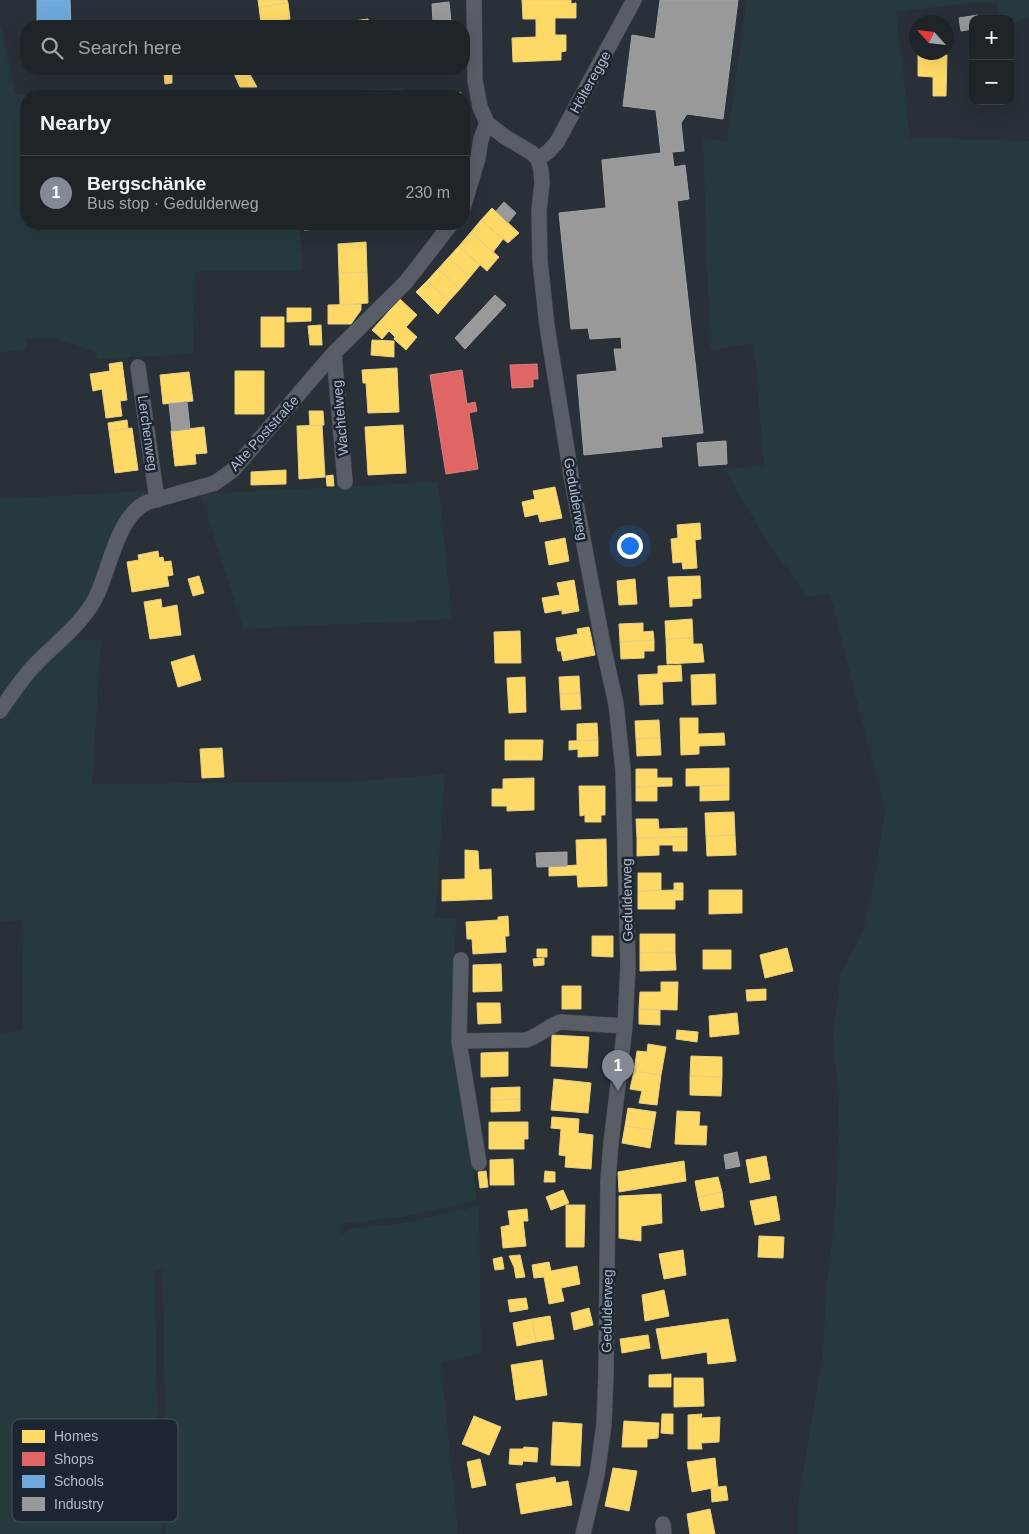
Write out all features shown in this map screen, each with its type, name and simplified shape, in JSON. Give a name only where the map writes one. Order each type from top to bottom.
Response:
[{"type":"street","points":[[474,0],[475,80],[480,107],[487,123],[495,131],[526,149],[538,159]]},
{"type":"street","name":"Hölteregge","points":[[538,159],[550,151],[557,142],[634,0]]},
{"type":"street","points":[[470,185],[478,158],[481,139],[487,123]]},
{"type":"street","name":"Gedulderweg","points":[[538,159],[542,176],[539,210],[540,261],[547,326],[572,481],[616,704],[624,770],[628,966],[624,1026],[608,1180],[604,1424],[597,1475],[584,1534]]},
{"type":"street","name":"Alte Poststraße","points":[[0,711],[32,668],[91,606],[128,518],[141,505],[215,483],[233,470],[334,353],[406,282],[445,230]]},
{"type":"street","name":"Wachtelweg","points":[[334,353],[345,482]]},
{"type":"street","name":"Lerchenweg","points":[[138,367],[157,500]]},
{"type":"street","points":[[461,960],[459,1041],[479,1163]]},
{"type":"street","points":[[459,1041],[526,1040],[535,1037],[552,1025],[560,1022],[624,1026]]},
{"type":"green space","points":[[747,0],[1029,0],[1029,18],[1014,23],[1014,15],[997,15],[997,4],[970,3],[896,12],[909,138],[1029,141],[1029,1534],[798,1534],[798,1501],[823,1354],[826,1291],[835,1217],[839,1109],[833,1036],[841,974],[863,932],[876,872],[885,809],[830,595],[808,596],[771,548],[724,469],[764,466],[754,343],[710,350],[703,139],[727,141]]},
{"type":"green space","points":[[0,24],[16,94],[20,94],[20,230],[300,230],[302,271],[195,271],[193,354],[97,359],[96,352],[51,338],[25,339],[27,348],[0,353]]},
{"type":"green space","points":[[403,88],[403,90],[344,90]]},
{"type":"green space","points":[[438,482],[452,619],[243,629],[201,494]]},
{"type":"green space","points":[[148,491],[128,508],[83,604],[0,699],[0,499]]},
{"type":"green space","points":[[67,639],[101,640],[92,784],[364,781],[445,774],[435,918],[456,918],[452,1040],[476,1168],[473,1169],[477,1200],[402,1217],[346,1223],[340,1226],[340,1235],[348,1229],[404,1223],[479,1206],[481,1353],[441,1362],[458,1534],[165,1534],[166,1522],[178,1522],[178,1419],[165,1419],[163,1270],[155,1271],[157,1419],[12,1419],[12,1522],[161,1522],[162,1534],[0,1534],[0,1035],[23,1030],[22,920],[0,922],[0,722],[38,671]]},
{"type":"building: Homes","points":[[258,0],[287,0],[288,3],[259,7]]},
{"type":"building: Homes","points":[[522,0],[571,0],[571,4],[576,3],[576,18],[555,18],[555,35],[566,35],[566,51],[561,52],[561,60],[513,62],[512,38],[536,37],[536,19],[523,19]]},
{"type":"building: Homes","points":[[288,3],[290,19],[261,20],[259,7]]},
{"type":"building: Homes","points":[[918,60],[947,60],[946,96],[933,96],[933,77],[918,76]]},
{"type":"building: Homes","points":[[164,75],[172,75],[172,83],[165,84]]},
{"type":"building: Homes","points":[[235,75],[250,75],[257,87],[240,87]]},
{"type":"building: Homes","points":[[492,208],[519,233],[508,243],[481,220]]},
{"type":"building: Homes","points":[[481,220],[503,239],[493,252],[471,232]]},
{"type":"building: Homes","points":[[471,232],[499,257],[487,271],[459,246]]},
{"type":"building: Homes","points":[[366,242],[367,272],[339,273],[338,244]]},
{"type":"building: Homes","points":[[459,246],[480,265],[470,277],[448,258]]},
{"type":"building: Homes","points":[[448,258],[470,277],[460,289],[438,269]]},
{"type":"building: Homes","points":[[438,269],[460,289],[449,301],[427,281]]},
{"type":"building: Homes","points":[[367,272],[368,303],[340,305],[339,273]]},
{"type":"building: Homes","points":[[427,281],[449,301],[438,314],[416,292]]},
{"type":"building: Homes","points":[[400,299],[417,315],[406,327],[417,337],[406,350],[394,339],[395,337],[389,331],[382,339],[372,330]]},
{"type":"building: Homes","points":[[361,304],[361,310],[351,324],[328,324],[328,305]]},
{"type":"building: Homes","points":[[287,308],[311,308],[311,321],[287,322]]},
{"type":"building: Homes","points":[[261,317],[284,317],[284,347],[261,347]]},
{"type":"building: Homes","points":[[321,325],[322,345],[310,345],[308,326]]},
{"type":"building: Homes","points":[[372,340],[394,341],[394,357],[371,355]]},
{"type":"building: Homes","points":[[122,362],[127,400],[120,401],[122,416],[106,418],[102,389],[93,391],[90,374],[110,371],[109,364]]},
{"type":"building: Homes","points":[[397,368],[399,412],[368,413],[366,383],[363,383],[362,370]]},
{"type":"building: Homes","points":[[235,371],[264,371],[264,414],[235,414]]},
{"type":"building: Homes","points":[[189,372],[193,401],[163,404],[160,375]]},
{"type":"building: Homes","points":[[309,411],[323,411],[324,425],[310,426]]},
{"type":"building: Homes","points":[[127,420],[128,428],[109,431],[108,423]]},
{"type":"building: Homes","points":[[322,425],[325,477],[299,479],[297,426]]},
{"type":"building: Homes","points":[[403,425],[406,473],[368,475],[365,427]]},
{"type":"building: Homes","points":[[204,427],[207,453],[195,454],[196,464],[175,466],[171,431]]},
{"type":"building: Homes","points":[[132,428],[138,470],[115,473],[109,431]]},
{"type":"building: Homes","points":[[286,470],[286,484],[251,485],[251,472]]},
{"type":"building: Homes","points":[[333,475],[334,486],[327,486],[326,476]]},
{"type":"building: Homes","points":[[555,487],[562,518],[540,522],[538,514],[525,517],[522,502],[535,499],[533,491]]},
{"type":"building: Homes","points":[[700,523],[701,539],[695,540],[697,568],[683,569],[682,562],[673,563],[671,539],[678,538],[677,525]]},
{"type":"building: Homes","points":[[565,538],[569,561],[549,565],[545,542]]},
{"type":"building: Homes","points":[[158,551],[159,558],[163,557],[164,562],[171,561],[173,575],[167,576],[169,586],[132,592],[127,562],[139,560],[138,555]]},
{"type":"building: Homes","points":[[199,576],[204,593],[193,596],[188,579]]},
{"type":"building: Homes","points":[[700,576],[701,598],[692,599],[692,606],[670,607],[668,577]]},
{"type":"building: Homes","points":[[635,579],[637,604],[619,605],[617,581]]},
{"type":"building: Homes","points":[[574,580],[579,611],[562,614],[562,610],[545,613],[542,598],[560,595],[557,583]]},
{"type":"building: Homes","points":[[161,599],[162,608],[177,605],[181,635],[150,639],[144,602]]},
{"type":"building: Homes","points":[[692,619],[693,638],[666,639],[665,621]]},
{"type":"building: Homes","points":[[643,623],[643,632],[653,631],[654,640],[620,642],[619,624]]},
{"type":"building: Homes","points":[[589,627],[595,655],[563,661],[561,651],[558,651],[556,638],[578,634],[577,629]]},
{"type":"building: Homes","points":[[520,631],[521,663],[495,663],[494,632]]},
{"type":"building: Homes","points":[[693,638],[693,644],[702,644],[704,662],[667,664],[666,639]]},
{"type":"building: Homes","points":[[654,640],[654,651],[644,651],[644,658],[621,659],[620,642]]},
{"type":"building: Homes","points":[[194,655],[201,680],[178,687],[171,662]]},
{"type":"building: Homes","points":[[681,665],[682,681],[662,682],[663,704],[640,705],[638,675],[658,674],[658,666]]},
{"type":"building: Homes","points":[[715,674],[716,704],[692,705],[691,675]]},
{"type":"building: Homes","points":[[579,676],[580,693],[560,694],[559,677]]},
{"type":"building: Homes","points":[[525,677],[526,712],[509,713],[507,678]]},
{"type":"building: Homes","points":[[580,693],[581,709],[561,710],[560,694]]},
{"type":"building: Homes","points":[[680,718],[698,718],[698,734],[724,733],[725,745],[699,746],[699,754],[681,755]]},
{"type":"building: Homes","points":[[659,720],[660,738],[636,739],[635,721]]},
{"type":"building: Homes","points":[[597,723],[598,740],[577,741],[577,724]]},
{"type":"building: Homes","points":[[660,738],[661,755],[637,756],[636,739]]},
{"type":"building: Homes","points":[[505,740],[543,740],[542,760],[505,760]]},
{"type":"building: Homes","points":[[598,740],[598,756],[578,757],[578,749],[569,750],[569,741]]},
{"type":"building: Homes","points":[[222,748],[224,777],[202,778],[200,749]]},
{"type":"building: Homes","points":[[729,768],[729,785],[686,786],[686,769]]},
{"type":"building: Homes","points":[[636,769],[657,769],[657,778],[672,778],[672,786],[636,787]]},
{"type":"building: Homes","points":[[534,778],[534,810],[507,811],[507,806],[492,806],[492,789],[503,789],[503,779]]},
{"type":"building: Homes","points":[[729,785],[729,800],[700,801],[700,786]]},
{"type":"building: Homes","points":[[579,786],[605,786],[605,815],[601,815],[601,822],[585,822],[585,815],[580,816]]},
{"type":"building: Homes","points":[[657,786],[657,801],[636,801],[636,787]]},
{"type":"building: Homes","points":[[734,812],[735,835],[706,836],[705,813]]},
{"type":"building: Homes","points":[[636,819],[658,819],[659,829],[687,828],[687,837],[637,838]]},
{"type":"building: Homes","points":[[735,835],[736,855],[707,856],[706,836]]},
{"type":"building: Homes","points":[[687,837],[687,851],[673,851],[673,845],[659,845],[659,855],[637,856],[637,838]]},
{"type":"building: Homes","points":[[606,839],[607,886],[578,887],[577,875],[549,876],[549,867],[577,865],[576,840]]},
{"type":"building: Homes","points":[[465,850],[478,851],[479,870],[491,869],[492,899],[442,901],[442,880],[465,879]]},
{"type":"building: Homes","points":[[638,873],[661,873],[661,890],[638,891]]},
{"type":"building: Homes","points":[[674,883],[683,883],[683,891],[674,890]]},
{"type":"building: Homes","points":[[709,890],[742,890],[742,913],[709,914]]},
{"type":"building: Homes","points":[[638,891],[683,891],[683,900],[675,900],[675,909],[638,909]]},
{"type":"building: Homes","points":[[508,916],[509,936],[505,936],[506,952],[473,954],[472,939],[467,939],[466,922],[498,920],[498,917]]},
{"type":"building: Homes","points":[[640,934],[675,934],[675,952],[640,953]]},
{"type":"building: Homes","points":[[592,936],[613,936],[613,957],[592,956]]},
{"type":"building: Homes","points":[[787,948],[793,971],[765,978],[760,955]]},
{"type":"building: Homes","points":[[537,949],[547,949],[547,957],[537,957]]},
{"type":"building: Homes","points":[[703,950],[731,950],[731,969],[703,969]]},
{"type":"building: Homes","points":[[675,952],[676,970],[640,971],[640,953]]},
{"type":"building: Homes","points":[[544,958],[544,965],[534,966],[533,959]]},
{"type":"building: Homes","points":[[501,964],[502,991],[473,992],[473,965]]},
{"type":"building: Homes","points":[[661,982],[678,982],[677,1010],[639,1009],[640,992],[661,992]]},
{"type":"building: Homes","points":[[562,986],[581,986],[581,1009],[562,1009]]},
{"type":"building: Homes","points":[[766,989],[766,1000],[747,1001],[746,990]]},
{"type":"building: Homes","points":[[477,1003],[500,1003],[501,1023],[478,1024]]},
{"type":"building: Homes","points":[[639,1009],[660,1010],[660,1025],[639,1024]]},
{"type":"building: Homes","points":[[737,1013],[739,1034],[710,1037],[709,1016]]},
{"type":"building: Homes","points":[[677,1030],[698,1032],[697,1042],[676,1039]]},
{"type":"building: Homes","points":[[552,1035],[589,1037],[587,1068],[551,1066]]},
{"type":"building: Homes","points":[[648,1044],[666,1047],[661,1075],[634,1071],[637,1051],[647,1052]]},
{"type":"building: Homes","points":[[508,1052],[508,1076],[481,1077],[481,1053]]},
{"type":"building: Homes","points":[[691,1056],[722,1057],[722,1077],[690,1076]]},
{"type":"building: Homes","points":[[634,1071],[661,1075],[657,1105],[639,1103],[642,1091],[630,1089]]},
{"type":"building: Homes","points":[[690,1076],[722,1077],[721,1096],[690,1095]]},
{"type":"building: Homes","points":[[554,1079],[591,1083],[588,1113],[551,1110]]},
{"type":"building: Homes","points":[[520,1087],[520,1099],[491,1100],[491,1088]]},
{"type":"building: Homes","points":[[520,1099],[520,1111],[491,1112],[491,1100]]},
{"type":"building: Homes","points":[[628,1108],[656,1112],[653,1130],[625,1126]]},
{"type":"building: Homes","points":[[677,1111],[700,1112],[699,1126],[707,1126],[706,1145],[675,1144]]},
{"type":"building: Homes","points":[[552,1117],[579,1119],[578,1133],[593,1135],[591,1169],[565,1167],[566,1156],[559,1155],[561,1129],[551,1128]]},
{"type":"building: Homes","points":[[489,1122],[528,1122],[528,1139],[524,1139],[524,1149],[489,1149]]},
{"type":"building: Homes","points":[[625,1126],[653,1130],[650,1148],[622,1143]]},
{"type":"building: Homes","points":[[766,1156],[770,1179],[750,1183],[746,1160]]},
{"type":"building: Homes","points":[[513,1159],[514,1185],[490,1185],[490,1160]]},
{"type":"building: Homes","points":[[684,1161],[686,1181],[619,1192],[618,1172]]},
{"type":"building: Homes","points":[[486,1171],[488,1187],[480,1188],[478,1172]]},
{"type":"building: Homes","points":[[545,1171],[555,1172],[555,1182],[544,1182]]},
{"type":"building: Homes","points":[[718,1177],[722,1192],[698,1197],[695,1181]]},
{"type":"building: Homes","points":[[563,1190],[569,1203],[551,1210],[546,1197]]},
{"type":"building: Homes","points":[[722,1192],[724,1207],[701,1211],[698,1197]]},
{"type":"building: Homes","points":[[661,1194],[662,1223],[641,1226],[641,1241],[619,1238],[619,1196]]},
{"type":"building: Homes","points":[[776,1196],[780,1220],[755,1225],[750,1201]]},
{"type":"building: Homes","points":[[566,1205],[585,1205],[584,1247],[566,1247]]},
{"type":"building: Homes","points":[[527,1209],[528,1221],[523,1221],[526,1246],[503,1248],[501,1227],[510,1225],[508,1211]]},
{"type":"building: Homes","points":[[759,1236],[784,1237],[783,1258],[758,1257]]},
{"type":"building: Homes","points":[[683,1250],[686,1275],[664,1279],[659,1254]]},
{"type":"building: Homes","points":[[520,1255],[525,1277],[516,1278],[509,1256]]},
{"type":"building: Homes","points":[[502,1257],[504,1269],[495,1270],[493,1259]]},
{"type":"building: Homes","points":[[549,1262],[551,1271],[577,1266],[580,1284],[561,1288],[564,1301],[549,1304],[544,1277],[534,1278],[532,1265]]},
{"type":"building: Homes","points":[[664,1290],[669,1316],[645,1321],[642,1295]]},
{"type":"building: Homes","points":[[526,1298],[528,1309],[510,1312],[508,1300]]},
{"type":"building: Homes","points":[[589,1308],[593,1325],[574,1330],[571,1313]]},
{"type":"building: Homes","points":[[550,1316],[554,1339],[536,1342],[532,1319]]},
{"type":"building: Homes","points":[[532,1319],[536,1342],[517,1346],[513,1323]]},
{"type":"building: Homes","points":[[728,1319],[736,1361],[708,1364],[707,1352],[662,1359],[656,1329]]},
{"type":"building: Homes","points":[[648,1335],[650,1348],[622,1353],[620,1339]]},
{"type":"building: Homes","points":[[542,1360],[547,1395],[516,1400],[511,1365]]},
{"type":"building: Homes","points":[[671,1374],[671,1387],[649,1387],[649,1375]]},
{"type":"building: Homes","points":[[674,1378],[703,1378],[704,1406],[674,1407]]},
{"type":"building: Homes","points":[[662,1414],[673,1414],[673,1434],[661,1433]]},
{"type":"building: Homes","points":[[702,1414],[701,1418],[720,1417],[719,1442],[701,1443],[702,1449],[688,1449],[688,1415]]},
{"type":"building: Homes","points":[[474,1416],[501,1427],[489,1455],[462,1444]]},
{"type":"building: Homes","points":[[624,1421],[659,1423],[658,1438],[647,1439],[647,1447],[622,1447]]},
{"type":"building: Homes","points":[[553,1422],[582,1424],[580,1466],[551,1465]]},
{"type":"building: Homes","points":[[524,1447],[538,1448],[537,1462],[523,1461],[522,1465],[509,1464],[510,1449],[523,1449]]},
{"type":"building: Homes","points":[[715,1458],[718,1487],[692,1492],[687,1462]]},
{"type":"building: Homes","points":[[480,1459],[486,1485],[472,1488],[467,1462]]},
{"type":"building: Homes","points":[[613,1468],[637,1471],[629,1511],[605,1506]]},
{"type":"building: Homes","points":[[555,1477],[556,1483],[568,1481],[572,1505],[521,1514],[516,1484]]},
{"type":"building: Homes","points":[[726,1486],[728,1500],[712,1502],[711,1488]]},
{"type":"building: Homes","points":[[710,1509],[715,1534],[690,1534],[687,1514]]},
{"type":"building: Shops","points":[[537,364],[538,379],[533,379],[533,387],[512,388],[510,365]]},
{"type":"building: Shops","points":[[462,370],[467,404],[475,402],[477,411],[469,413],[478,469],[446,474],[430,375]]},
{"type":"building: Schools","points":[[37,0],[70,0],[71,20],[37,20]]},
{"type":"building: Industry","points":[[660,0],[738,0],[723,119],[687,114],[681,123],[684,151],[672,152],[674,167],[685,165],[689,199],[677,201],[703,433],[661,437],[662,447],[584,455],[577,375],[617,371],[614,349],[622,349],[621,337],[590,339],[588,328],[571,329],[559,213],[606,208],[602,160],[661,153],[656,110],[623,106],[632,35],[655,39]]},
{"type":"building: Industry","points":[[449,2],[451,20],[433,20],[432,4]]},
{"type":"building: Industry","points":[[969,16],[969,30],[961,31],[959,18]]},
{"type":"building: Industry","points":[[504,202],[516,213],[508,223],[496,211]]},
{"type":"building: Industry","points":[[495,295],[506,305],[465,349],[455,338]]},
{"type":"building: Industry","points":[[187,402],[190,429],[172,431],[169,404]]},
{"type":"building: Industry","points":[[726,441],[727,464],[699,466],[697,443]]},
{"type":"building: Industry","points":[[567,852],[567,866],[537,867],[536,853]]},
{"type":"building: Industry","points":[[737,1152],[740,1166],[726,1169],[724,1155]]},
{"type":"place","name":"Bergschänke","points":[[618,1091]]}]
